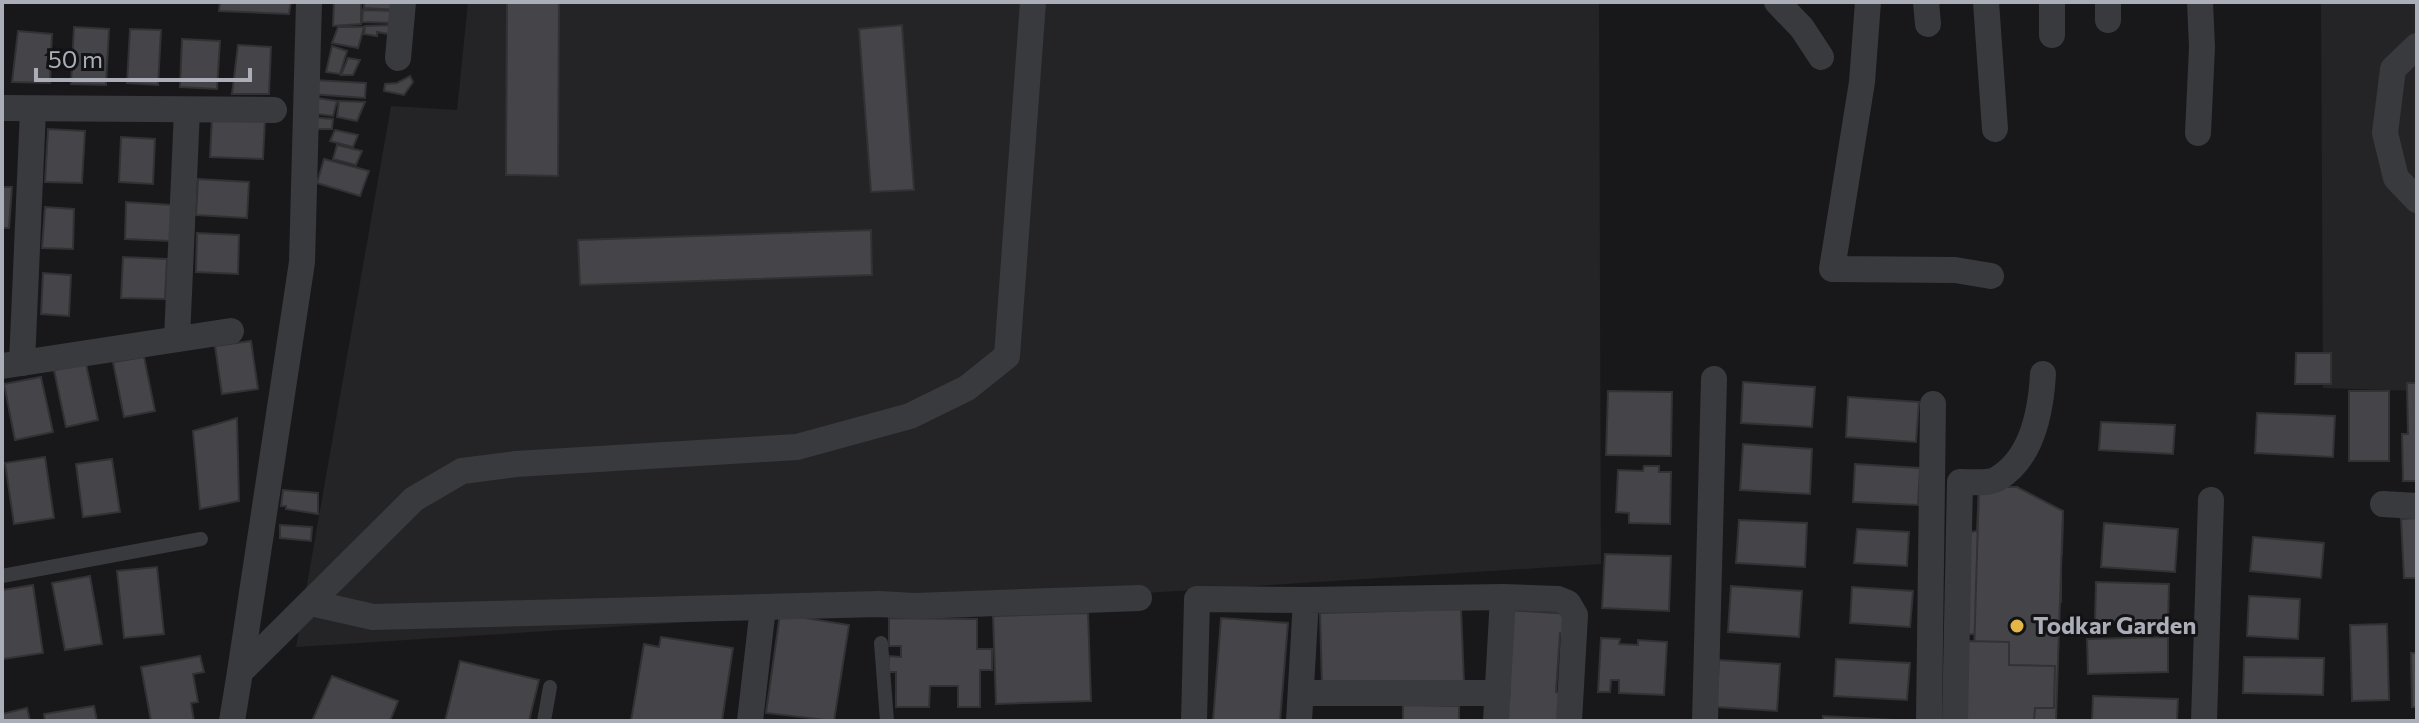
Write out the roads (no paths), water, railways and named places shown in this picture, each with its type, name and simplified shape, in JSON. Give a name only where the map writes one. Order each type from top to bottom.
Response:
[{"type":"street","points":[[232,721],[302,262],[309,2]]},
{"type":"street","points":[[398,58],[403,2]]},
{"type":"street","points":[[240,672],[414,499],[462,471],[516,464],[797,447],[910,416],[967,388],[1007,356],[1033,2]]},
{"type":"street","points":[[1777,2],[1802,28],[1821,57]]},
{"type":"street","points":[[1868,2],[1862,82],[1832,269],[1955,270],[1991,276]]},
{"type":"street","points":[[1986,2],[1995,129]]},
{"type":"street","points":[[2052,2],[2052,35]]},
{"type":"street","points":[[2198,133],[2202,47],[2200,2]]},
{"type":"street","points":[[2417,46],[2393,69],[2385,133],[2396,178],[2417,200]]},
{"type":"street","points":[[2,108],[274,110]]},
{"type":"street","points":[[33,110],[12,365],[231,331]]},
{"type":"street","points":[[177,339],[187,110]]},
{"type":"street","points":[[1955,721],[1960,482],[1995,480],[2023,458],[2042,400],[2043,374]]},
{"type":"street","points":[[1705,721],[1714,379]]},
{"type":"street","points":[[1929,721],[1933,404]]},
{"type":"street","points":[[2204,721],[2211,500]]},
{"type":"street","points":[[2383,504],[2417,506]]},
{"type":"street","points":[[1496,721],[1503,597]]},
{"type":"street","points":[[1194,721],[1197,599],[1503,597],[1558,599],[1568,603],[1575,615],[1569,721]]},
{"type":"street","points":[[311,603],[373,617],[914,606],[1139,598]]},
{"type":"street","points":[[1299,721],[1306,600]]},
{"type":"street","points":[[750,721],[763,607]]},
{"type":"street","points":[[1301,693],[1498,693]]},
{"type":"lane","points":[[2,576],[201,539]]},
{"type":"lane","points":[[881,643],[887,721]]},
{"type":"lane","points":[[544,721],[550,687]]},
{"type":"place","name":"Todkar Garden","points":[[2017,626]]}]
